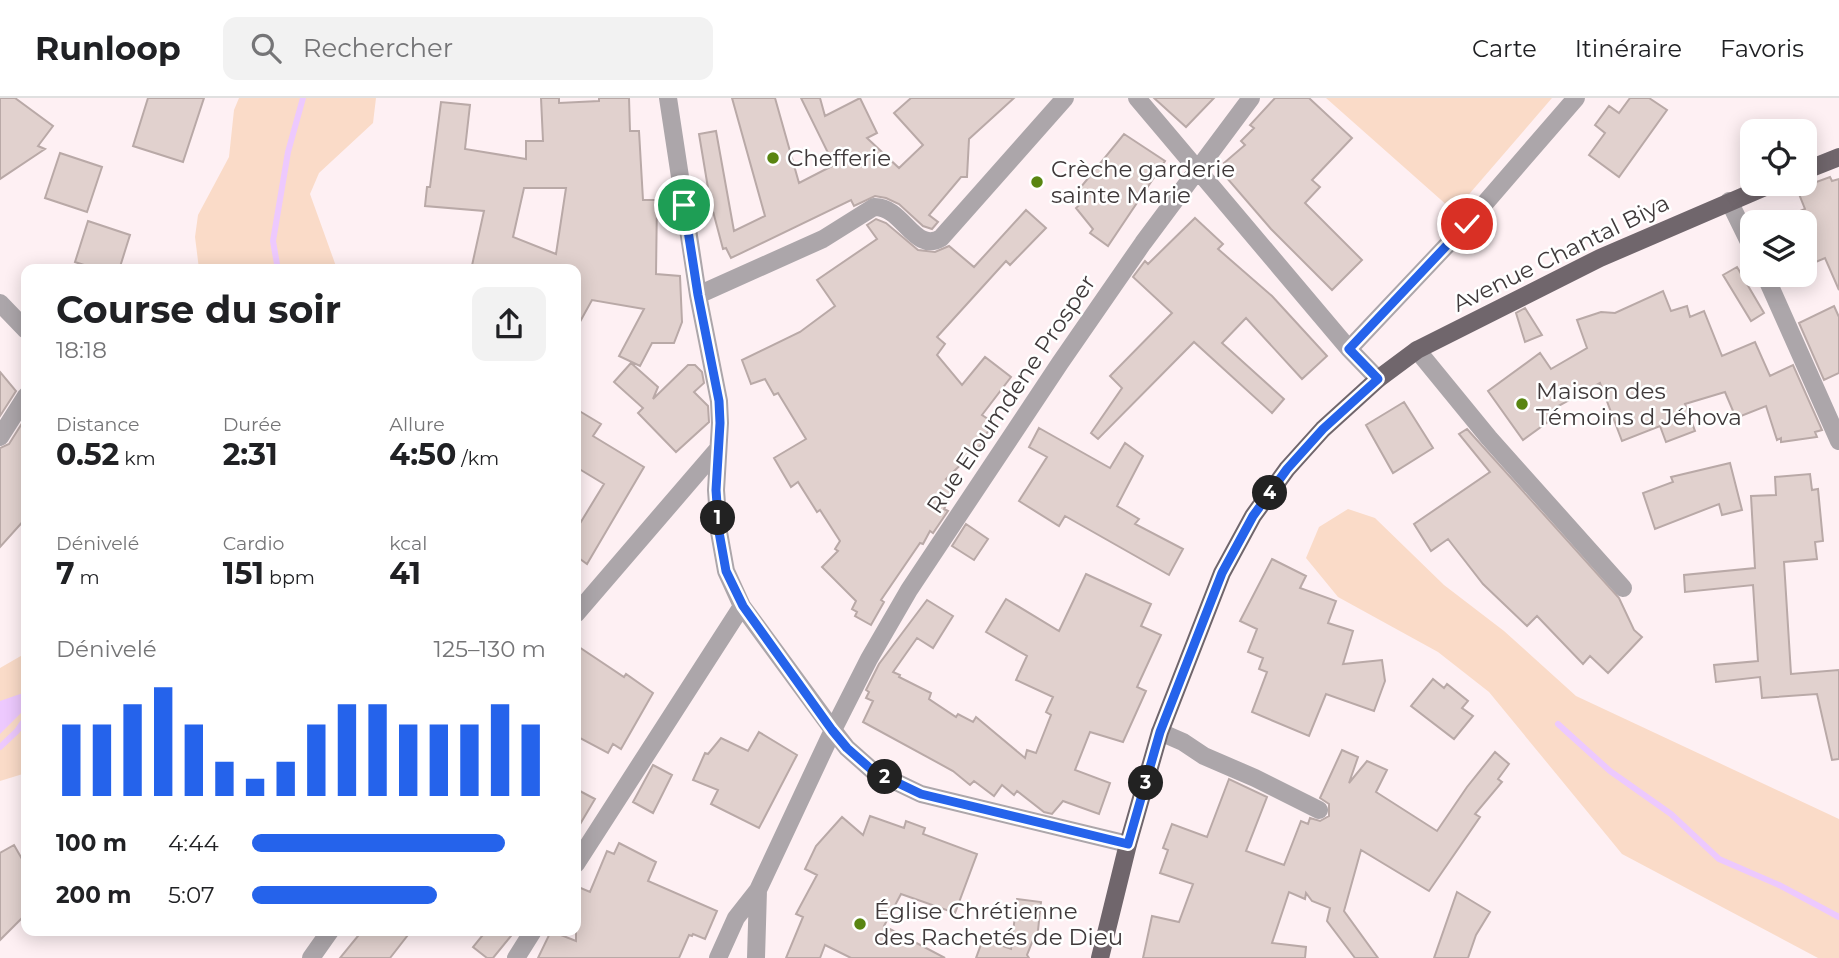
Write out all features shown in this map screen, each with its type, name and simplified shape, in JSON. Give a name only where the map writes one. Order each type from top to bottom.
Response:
[{"type":"main road","points":[[1817,166],[1839,157]]},
{"type":"main road","name":"Avenue Chantal Biya","points":[[1100,958],[1128,844],[1160,732],[1222,573],[1253,516],[1287,469],[1323,429],[1378,379],[1417,350],[1600,258],[1742,196]]},
{"type":"street","points":[[668,98],[698,295],[719,401],[716,490],[719,532],[726,571],[743,606],[832,730],[847,748],[873,771],[921,794],[1128,844]]},
{"type":"street","points":[[698,295],[823,239],[874,207],[891,211],[924,242],[933,243],[941,238],[1065,98]]},
{"type":"street","points":[[1137,98],[1197,172],[1378,379]]},
{"type":"street","name":"Rue Eloumdene Prosper","points":[[758,890],[832,730],[909,590],[1143,243],[1251,98]]},
{"type":"street","points":[[1349,349],[1467,224],[1576,98]]},
{"type":"street","points":[[1729,201],[1740,223]]},
{"type":"street","points":[[1770,287],[1839,441]]},
{"type":"street","points":[[0,303],[21,325]]},
{"type":"street","points":[[1417,350],[1498,448],[1623,588]]},
{"type":"street","points":[[0,437],[21,404]]},
{"type":"street","points":[[581,608],[717,450]]},
{"type":"street","points":[[581,856],[743,606]]},
{"type":"street","points":[[1160,732],[1183,742],[1204,756],[1319,810]]},
{"type":"street","points":[[718,958],[736,918],[758,890]]},
{"type":"street","points":[[757,958],[758,890]]},
{"type":"street","points":[[311,958],[326,936]]},
{"type":"street","points":[[516,958],[530,936]]},
{"type":"shaded area","points":[[239,98],[376,98],[373,123],[319,173],[310,194],[335,264],[198,264],[195,237],[198,215],[229,157],[234,110]]},
{"type":"shaded area","points":[[1326,98],[1552,98],[1458,207],[1449,207]]},
{"type":"shaded area","points":[[1348,509],[1375,518],[1444,585],[1504,631],[1576,696],[1839,819],[1839,958],[1818,958],[1622,854],[1489,692],[1438,652],[1338,597],[1306,558],[1319,527]]},
{"type":"shaded area","points":[[21,656],[21,775],[0,781],[0,668]]},
{"type":"shaded area","points":[[21,694],[21,713],[0,734],[0,701]]},
{"type":"building","points":[[0,98],[15,98],[53,126],[38,146],[45,149],[0,179]]},
{"type":"building","points":[[148,98],[204,98],[183,162],[133,146]]},
{"type":"building","points":[[541,98],[559,98],[559,103],[599,101],[599,98],[629,98],[630,131],[639,131],[643,200],[657,200],[656,274],[680,276],[682,322],[674,343],[652,343],[640,366],[619,356],[644,309],[592,300],[581,320],[581,264],[472,264],[484,211],[425,206],[441,102],[470,105],[465,149],[526,159],[526,141],[543,141]],"holes":[[[524,188],[566,188],[556,254],[513,237]]]},
{"type":"building","points":[[732,98],[775,98],[799,183],[834,165],[801,98],[820,98],[825,116],[860,98],[877,133],[867,138],[899,168],[923,145],[894,113],[911,98],[1014,98],[969,139],[967,177],[961,177],[929,215],[938,222],[932,229],[923,226],[899,204],[875,196],[854,206],[851,200],[731,258],[726,248],[723,249],[710,200],[699,134],[716,131],[734,231],[765,216]]},
{"type":"building","points":[[1154,98],[1214,98],[1186,127]]},
{"type":"building","points":[[1275,98],[1309,98],[1352,138],[1312,180],[1320,187],[1305,203],[1362,260],[1332,290],[1271,229],[1220,170],[1224,163],[1245,145],[1241,141],[1254,128],[1250,125]]},
{"type":"building","points":[[1630,98],[1649,98],[1667,110],[1619,177],[1589,155],[1605,133],[1595,125],[1609,106],[1619,113]]},
{"type":"building","points":[[1124,134],[1165,161],[1108,246],[1090,233],[1093,229],[1076,208],[1086,199],[1076,193]]},
{"type":"building","points":[[60,153],[102,167],[87,212],[45,198]]},
{"type":"building","points":[[1830,177],[1832,181],[1839,179],[1839,290],[1825,258],[1817,261],[1817,210],[1803,210],[1805,209],[1800,196],[1817,196],[1817,182]]},
{"type":"building","points":[[1026,210],[1046,228],[1010,265],[1006,261],[937,337],[945,344],[937,355],[962,385],[985,357],[1011,377],[982,415],[994,423],[984,437],[986,440],[946,479],[956,484],[944,509],[948,511],[933,533],[930,531],[923,544],[920,543],[881,600],[884,602],[871,625],[855,616],[857,612],[852,609],[856,601],[822,567],[838,551],[835,549],[840,541],[798,482],[791,487],[774,458],[806,439],[778,393],[774,395],[765,379],[751,384],[742,360],[800,332],[835,306],[817,280],[877,239],[867,225],[876,219],[886,223],[918,250],[935,252],[949,246],[974,267]]},
{"type":"building","points":[[1195,218],[1223,244],[1218,249],[1272,296],[1327,356],[1302,379],[1246,318],[1222,343],[1284,399],[1272,413],[1194,342],[1098,439],[1091,433],[1122,388],[1110,376],[1172,313],[1133,277],[1145,261],[1148,264]]},
{"type":"building","points":[[88,221],[130,235],[121,264],[75,262]]},
{"type":"building","points":[[1737,267],[1740,272],[1740,287],[1749,287],[1764,313],[1751,321],[1723,275]]},
{"type":"building","points":[[1663,291],[1671,311],[1687,306],[1690,317],[1704,311],[1722,356],[1755,342],[1770,376],[1793,365],[1822,430],[1815,432],[1817,437],[1781,442],[1781,438],[1777,440],[1766,406],[1736,418],[1725,392],[1685,404],[1695,431],[1666,442],[1660,426],[1622,441],[1600,383],[1551,410],[1556,416],[1523,440],[1488,391],[1540,353],[1551,369],[1587,348],[1577,320],[1601,312],[1615,313]]},
{"type":"building","points":[[1834,306],[1839,317],[1839,373],[1824,380],[1799,323]]},
{"type":"building","points":[[1525,308],[1542,335],[1525,342],[1516,313]]},
{"type":"building","points":[[631,363],[658,387],[653,399],[688,365],[695,365],[702,372],[704,383],[694,392],[708,406],[709,422],[676,452],[638,413],[643,408],[614,382]]},
{"type":"building","points":[[0,372],[16,391],[0,416]]},
{"type":"building","points":[[1404,402],[1433,448],[1393,473],[1366,425]]},
{"type":"building","points":[[581,412],[601,424],[593,436],[644,467],[587,564],[581,560],[581,522],[604,484],[581,470]]},
{"type":"building","points":[[21,425],[21,524],[0,547],[0,448],[9,444]]},
{"type":"building","points":[[1039,428],[1110,468],[1125,443],[1143,456],[1117,506],[1139,519],[1135,524],[1183,549],[1169,575],[1065,516],[1059,526],[1019,501],[1047,457],[1029,447]]},
{"type":"building","points":[[1467,429],[1619,598],[1634,630],[1642,637],[1608,673],[1590,656],[1583,664],[1537,616],[1527,626],[1483,584],[1448,539],[1431,551],[1414,524],[1490,472],[1459,434]]},
{"type":"building","points":[[1730,463],[1742,510],[1722,515],[1719,504],[1655,529],[1643,493],[1673,482],[1671,477]]},
{"type":"building","points":[[1810,474],[1812,490],[1818,489],[1823,541],[1815,542],[1817,559],[1784,562],[1791,674],[1839,670],[1839,759],[1832,760],[1817,694],[1762,698],[1760,677],[1716,682],[1714,665],[1758,661],[1753,585],[1685,592],[1684,575],[1755,568],[1751,496],[1776,495],[1775,477]]},
{"type":"building","points":[[966,524],[988,539],[974,560],[952,546]]},
{"type":"building","points":[[1272,559],[1306,576],[1300,588],[1336,601],[1328,623],[1353,631],[1343,664],[1382,660],[1385,681],[1374,711],[1326,694],[1309,736],[1252,712],[1267,672],[1259,669],[1263,658],[1248,652],[1257,629],[1240,621]]},
{"type":"building","points":[[1086,574],[1151,604],[1141,626],[1161,635],[1137,687],[1146,691],[1123,742],[1090,732],[1075,770],[1110,783],[1099,814],[1063,801],[1052,814],[1044,812],[1017,791],[1014,795],[1002,785],[994,796],[974,781],[970,785],[953,771],[863,722],[873,701],[866,698],[869,692],[866,690],[879,664],[927,600],[953,616],[933,648],[917,638],[893,672],[931,693],[929,699],[956,717],[958,714],[973,722],[976,717],[1025,758],[1027,750],[1036,753],[1051,715],[1046,712],[1053,697],[1016,680],[1027,656],[986,632],[1006,599],[1059,631]]},
{"type":"building","points":[[581,648],[653,693],[621,749],[613,744],[608,753],[581,739]]},
{"type":"building","points":[[1433,679],[1444,688],[1447,684],[1468,701],[1462,708],[1473,716],[1454,739],[1411,706]]},
{"type":"building","points":[[759,732],[797,755],[759,828],[711,804],[718,790],[693,780],[705,753],[708,754],[721,738],[748,751]]},
{"type":"building","points":[[1342,750],[1358,757],[1349,783],[1367,761],[1387,770],[1376,792],[1437,831],[1495,752],[1509,764],[1498,779],[1502,782],[1475,814],[1480,817],[1429,891],[1361,850],[1344,911],[1378,958],[1355,958],[1327,921],[1330,908],[1312,901],[1306,893],[1305,899],[1289,892],[1272,943],[1306,947],[1305,958],[1143,958],[1152,916],[1179,922],[1193,884],[1160,873],[1168,850],[1163,848],[1172,824],[1207,837],[1229,779],[1267,797],[1246,851],[1284,865],[1301,821],[1308,824],[1310,818],[1320,821],[1329,816],[1329,804],[1320,798]]},
{"type":"building","points":[[653,765],[672,775],[653,813],[633,802]]},
{"type":"building","points":[[581,792],[595,799],[581,823]]},
{"type":"building","points":[[870,816],[904,828],[906,821],[925,828],[923,834],[977,854],[955,913],[901,894],[884,926],[945,958],[851,958],[825,945],[820,958],[786,958],[803,917],[796,914],[817,875],[805,869],[816,846],[842,817],[863,835]]},
{"type":"building","points":[[619,843],[656,862],[648,881],[717,911],[705,939],[689,935],[679,958],[538,958],[549,936],[564,936],[576,941],[576,936],[581,936],[581,888],[590,892],[607,851],[614,854]]},
{"type":"building","points":[[14,845],[21,857],[21,919],[0,940],[0,853]]},
{"type":"building","points":[[1457,892],[1490,912],[1476,935],[1468,958],[1434,958]]},
{"type":"building","points":[[1017,899],[1041,902],[1037,940],[1033,940],[1027,955],[1029,958],[976,958],[983,939],[1011,949]]},
{"type":"building","points":[[358,936],[407,936],[390,958],[340,958]]},
{"type":"building","points":[[482,936],[511,936],[493,958],[487,958],[473,947]]},
{"type":"waterway","points":[[277,264],[273,241],[288,152],[303,98]]},
{"type":"waterway","points":[[1558,724],[1610,771],[1671,814],[1719,859],[1779,885],[1839,917]]},
{"type":"waterway","points":[[0,747],[21,725]]},
{"type":"place","name":"Chefferie","points":[[773,158]]},
{"type":"place","name":"Crèche garderie sainte Marie","points":[[1037,182]]},
{"type":"place","name":"Maison des Témoins d Jéhova","points":[[1522,404]]},
{"type":"place","name":"Église Chrétienne des Rachetés de Dieu","points":[[860,924]]},
{"type":"route","points":[[684,205],[719,401],[716,490],[719,532],[726,571],[743,606],[832,730],[847,748],[873,771],[921,794],[1128,844],[1160,732],[1222,573],[1253,516],[1287,469],[1323,429],[1378,379],[1349,349],[1467,224]]}]
